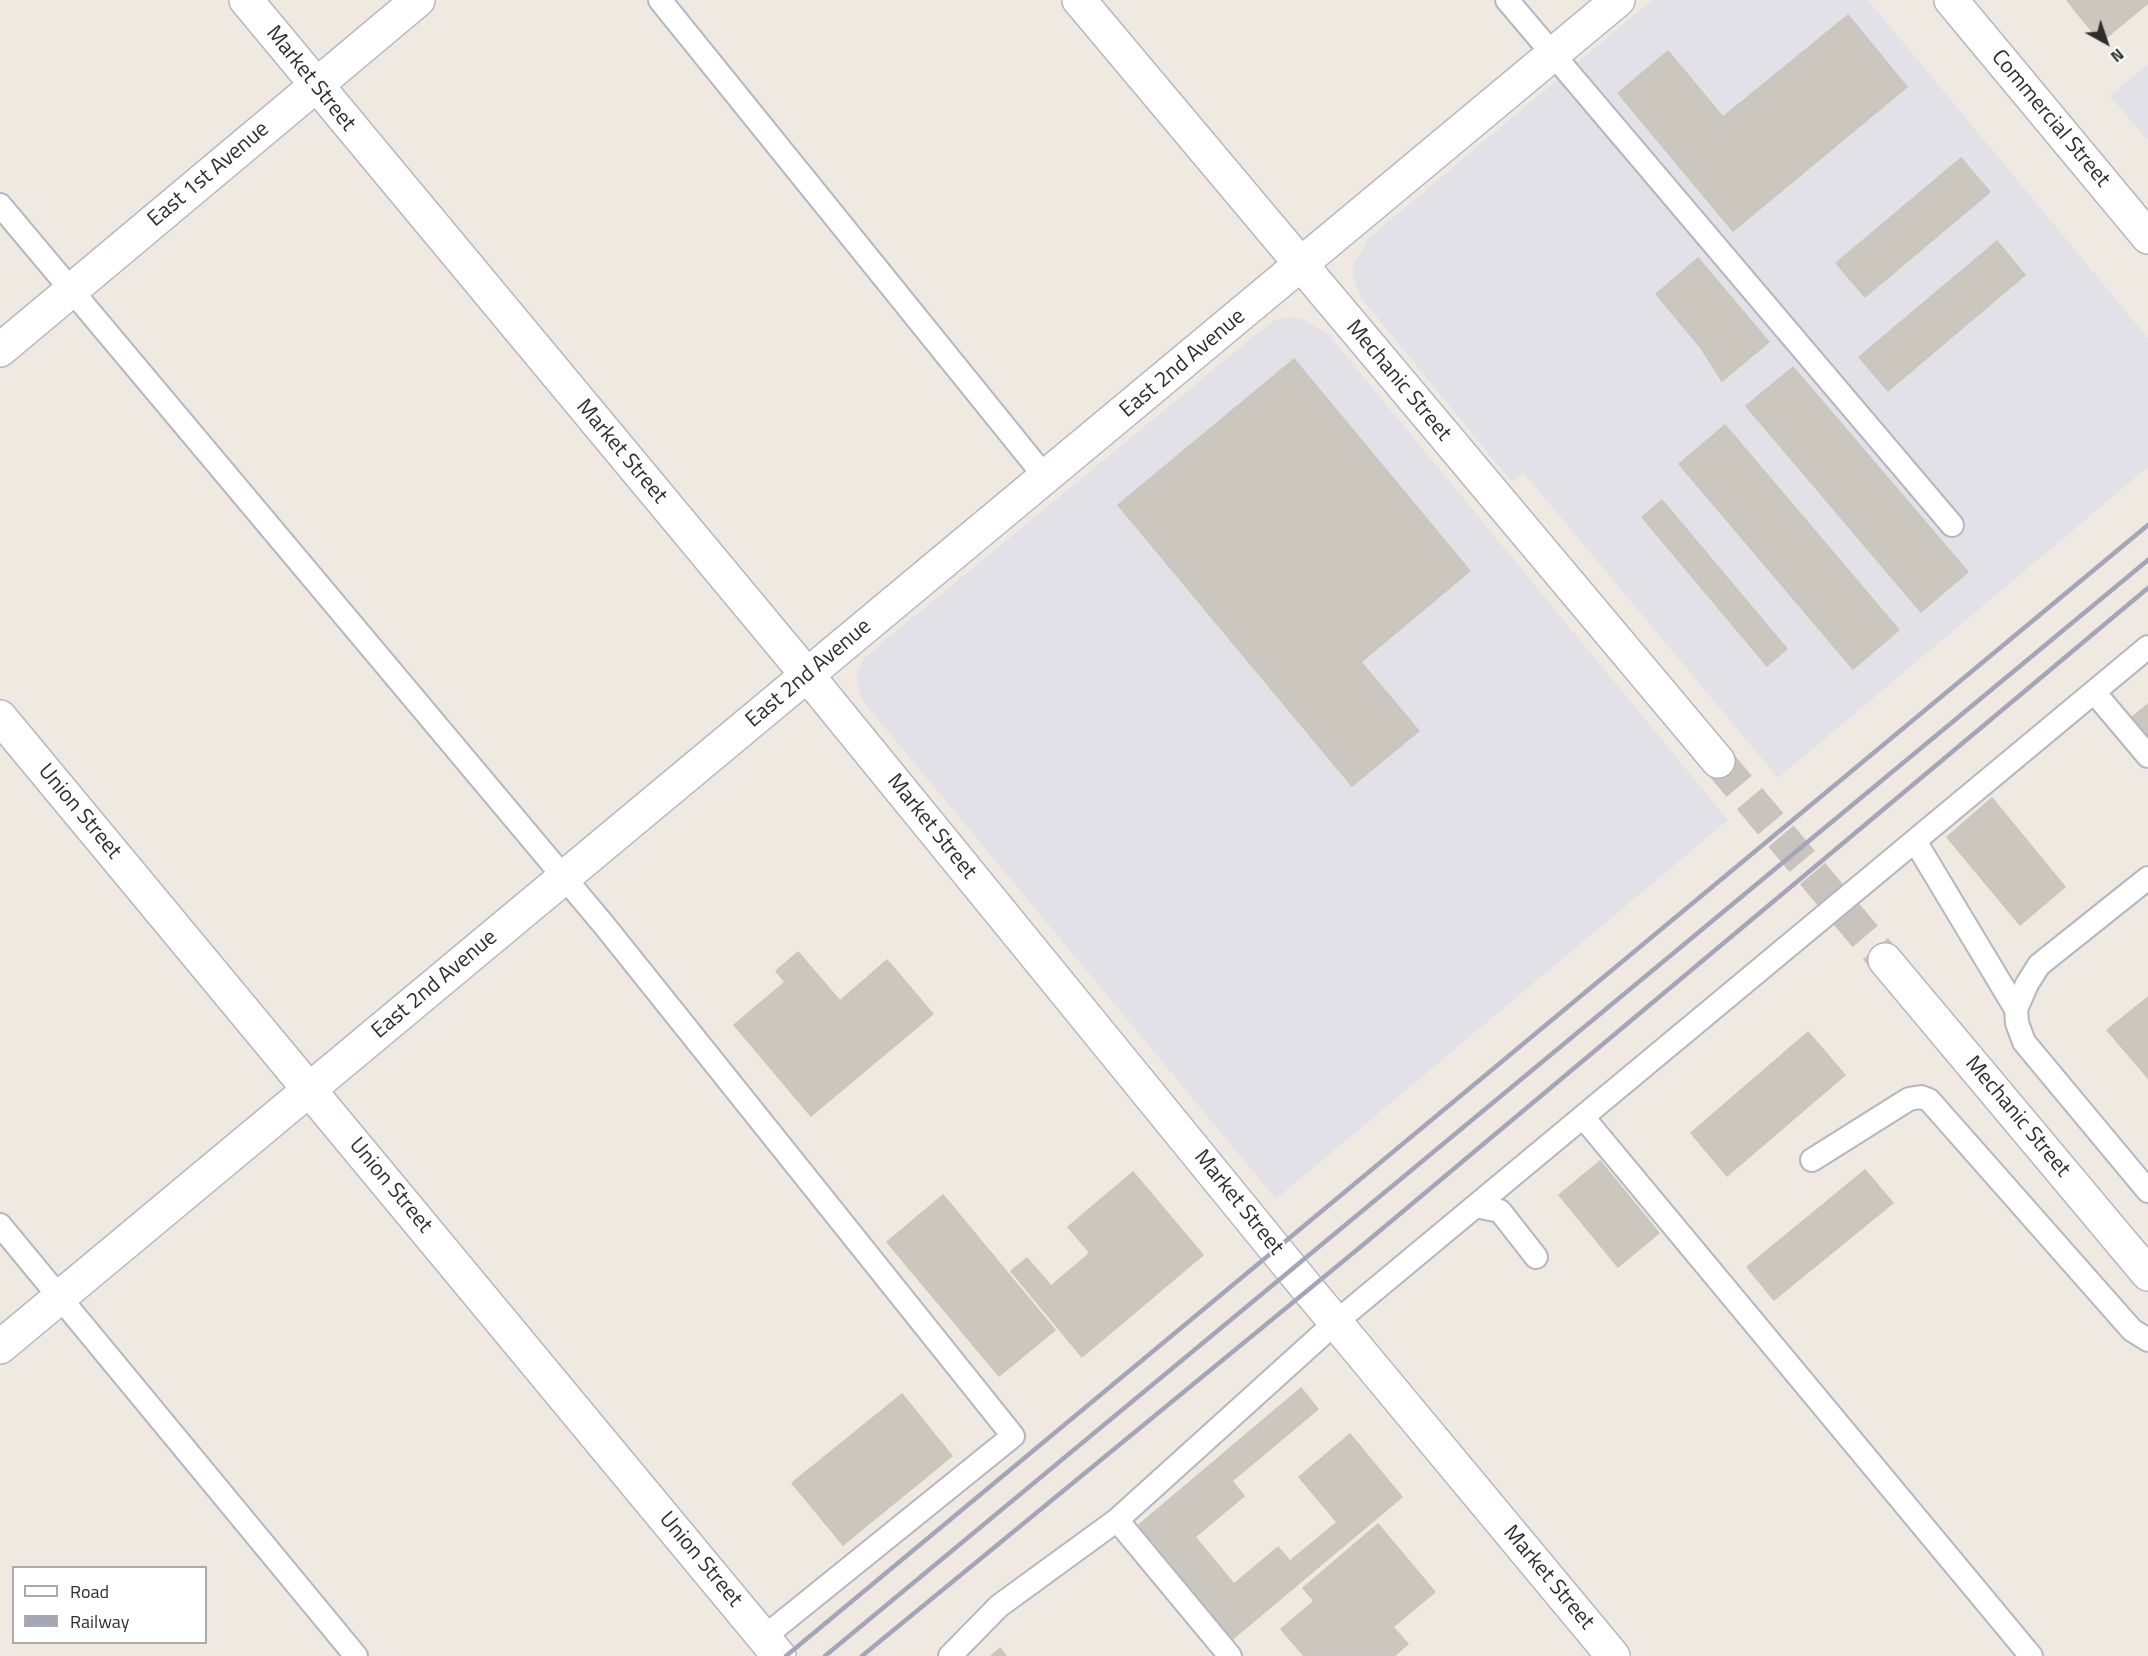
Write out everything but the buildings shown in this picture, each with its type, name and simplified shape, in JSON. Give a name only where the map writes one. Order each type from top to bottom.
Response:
[{"type":"street","name":"Market Street","points":[[246,0],[808,676],[1336,1322],[1613,1656]]},
{"type":"street","name":"East 1st Avenue","points":[[0,350],[418,0]]},
{"type":"street","name":"Mechanic Street","points":[[1079,0],[1718,761]]},
{"type":"street","name":"East 2nd Avenue","points":[[0,1347],[1618,0]]},
{"type":"street","name":"Commercial Street","points":[[1951,0],[2148,237]]},
{"type":"street","name":"Union Street","points":[[0,717],[771,1647]]},
{"type":"street","name":"Mechanic Street","points":[[1885,960],[2148,1274]]},
{"type":"lane","points":[[660,0],[1046,478]]},
{"type":"lane","points":[[1507,0],[1952,525]]},
{"type":"lane","points":[[0,206],[562,879],[604,925],[1013,1436],[771,1647]]},
{"type":"lane","points":[[950,1656],[999,1606],[1117,1520],[1336,1322],[2148,647]]},
{"type":"lane","points":[[2094,692],[2148,756]]},
{"type":"lane","points":[[1915,841],[2016,1009],[2017,1023],[2024,1041],[2148,1191]]},
{"type":"lane","points":[[2016,1009],[2027,984],[2039,965],[2148,878]]},
{"type":"lane","points":[[1812,1160],[1909,1099],[1921,1097],[1929,1100],[2132,1330],[2148,1340]]},
{"type":"lane","points":[[1583,1117],[2031,1656]]},
{"type":"lane","points":[[1476,1206],[1500,1211],[1536,1257]]},
{"type":"lane","points":[[0,1225],[356,1656]]},
{"type":"lane","points":[[1117,1520],[1230,1656]]},
{"type":"shaded area","points":[[1652,0],[1868,0],[2148,338],[2148,467],[1778,778],[1523,472],[1512,482],[1361,298],[1352,274],[1354,264],[1368,239]]},
{"type":"shaded area","points":[[2148,64],[2148,141],[2110,96]]},
{"type":"shaded area","points":[[1289,317],[1303,319],[1329,335],[1728,820],[1276,1199],[862,700],[857,681],[858,670],[865,657],[1259,332],[1275,320]]},
{"type":"tunnel","points":[[1718,761],[1885,960]]},
{"type":"railway","points":[[786,1656],[2148,525]]},
{"type":"railway","points":[[825,1656],[2148,560]]},
{"type":"railway","points":[[862,1656],[1358,1249],[2148,588]]}]
